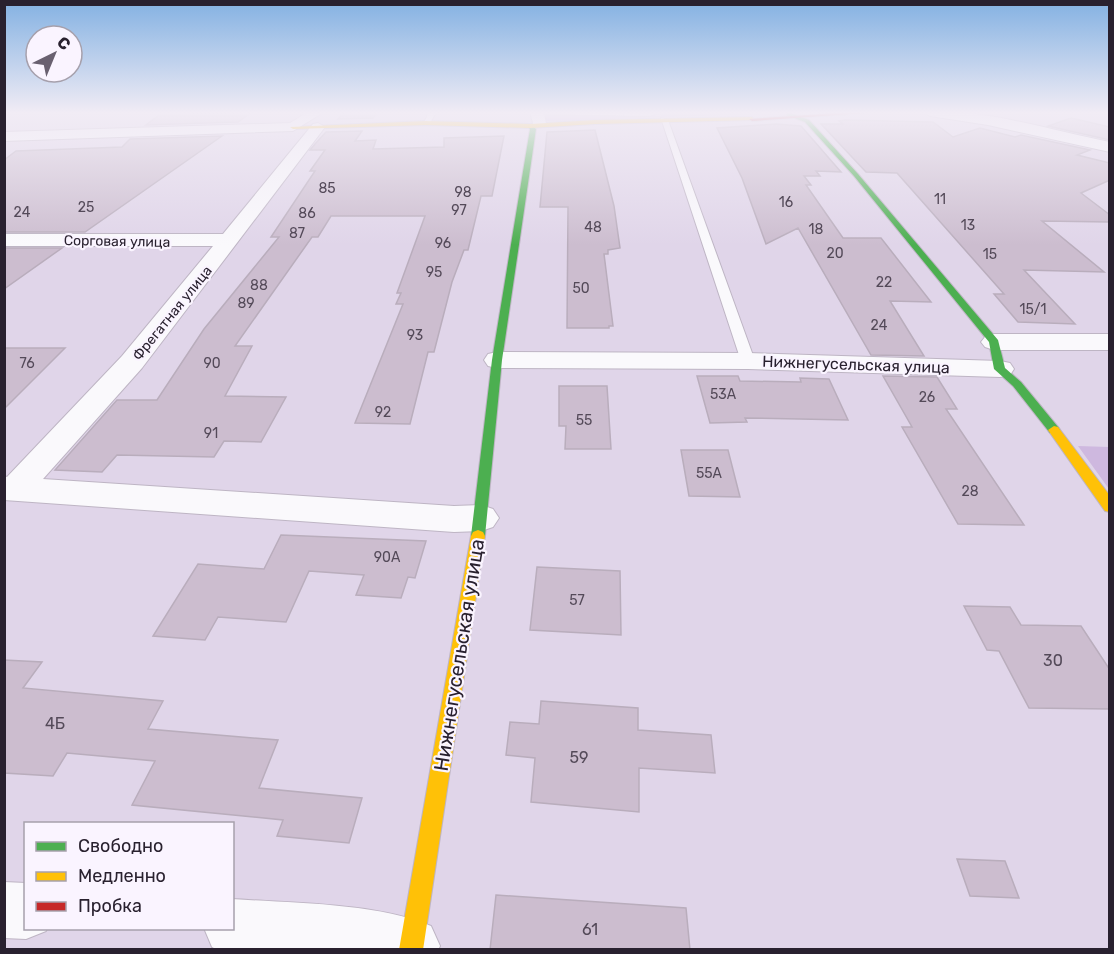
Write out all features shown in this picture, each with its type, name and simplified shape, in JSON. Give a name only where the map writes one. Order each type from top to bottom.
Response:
[{"type":"street","name":"Фрегатная улица","points":[[10,489],[132,363],[230,240],[290,157]]},
{"type":"street","name":"Нижнегусельская улица","points":[[411,948],[481,518],[497,360],[529,157]]},
{"type":"street","points":[[839,157],[994,342],[1000,369],[1017,384],[1064,443],[1110,507]]},
{"type":"street","name":"Сорговая улица","points":[[4,240],[230,240]]},
{"type":"street","points":[[994,342],[1110,342]]},
{"type":"street","name":"Нижнегусельская улица","points":[[497,360],[748,361],[1000,369]]},
{"type":"street","name":"Фрегатная улица","points":[[10,489],[454,519],[481,518]]},
{"type":"street","points":[[4,910],[24,911]]},
{"type":"street","points":[[234,927],[341,936],[411,948]]},
{"type":"lane","points":[[675,157],[748,361]]},
{"type":"shaded area","points":[[1078,446],[1109,447],[1109,489]]},
{"type":"building","points":[[9,157],[193,157],[85,232],[4,232],[4,160]]},
{"type":"building","points":[[320,157],[500,157],[492,196],[481,196],[468,250],[464,250],[452,282],[434,352],[428,352],[410,424],[355,423],[403,304],[396,304],[401,293],[397,293],[425,216],[331,216],[318,237],[312,237],[235,346],[252,346],[225,396],[286,397],[261,442],[224,441],[214,457],[117,455],[102,472],[55,470],[117,400],[157,400],[204,329],[279,237],[271,237],[315,171],[310,171]]},
{"type":"building","points":[[545,157],[602,157],[614,206],[620,248],[608,250],[608,254],[604,254],[613,326],[609,328],[567,328],[568,207],[540,207]]},
{"type":"building","points":[[731,157],[828,157],[841,172],[816,171],[820,176],[804,176],[811,185],[806,185],[843,238],[881,238],[931,302],[890,301],[924,356],[871,355],[798,228],[766,244],[742,178]]},
{"type":"building","points":[[851,157],[1083,157],[1110,163],[1110,180],[1081,193],[1110,215],[1110,222],[1042,221],[1104,272],[1024,270],[1075,324],[1018,322],[994,294],[1004,294],[897,173],[866,172]]},
{"type":"building","points":[[4,248],[62,248],[4,289]]},
{"type":"building","points":[[4,348],[65,348],[4,409]]},
{"type":"building","points":[[697,376],[738,376],[740,381],[801,382],[800,378],[829,379],[848,420],[745,418],[747,422],[710,423]]},
{"type":"building","points":[[883,376],[937,377],[957,409],[946,409],[1024,525],[958,524],[902,427],[912,427]]},
{"type":"building","points":[[559,386],[607,386],[611,449],[565,449],[566,426],[559,426]]},
{"type":"building","points":[[681,450],[728,450],[740,497],[689,496]]},
{"type":"building","points":[[281,535],[426,541],[415,578],[408,577],[401,598],[356,595],[364,575],[309,571],[286,622],[218,617],[205,640],[153,636],[198,564],[264,569]]},
{"type":"building","points":[[537,567],[620,571],[621,635],[530,630]]},
{"type":"building","points":[[964,606],[1010,607],[1021,625],[1081,626],[1110,670],[1110,709],[1029,708],[999,651],[987,650]]},
{"type":"building","points":[[4,660],[42,662],[23,688],[163,701],[148,729],[278,740],[259,788],[362,798],[349,843],[277,836],[283,820],[132,805],[155,761],[67,753],[53,776],[4,773]]},
{"type":"building","points":[[541,701],[638,708],[638,730],[711,735],[715,773],[639,768],[639,812],[531,802],[535,758],[506,755],[510,722],[539,724]]},
{"type":"building","points":[[957,859],[1005,861],[1019,898],[970,896]]},
{"type":"building","points":[[496,895],[686,908],[690,950],[490,950]]},
{"type":"traffic: fast","points":[[478,536],[497,360],[529,157]]},
{"type":"traffic: fast","points":[[839,157],[994,342],[1000,369],[1017,384],[1054,430]]},
{"type":"traffic: slow","points":[[1054,430],[1110,507]]},
{"type":"traffic: slow","points":[[411,950],[478,536]]}]
